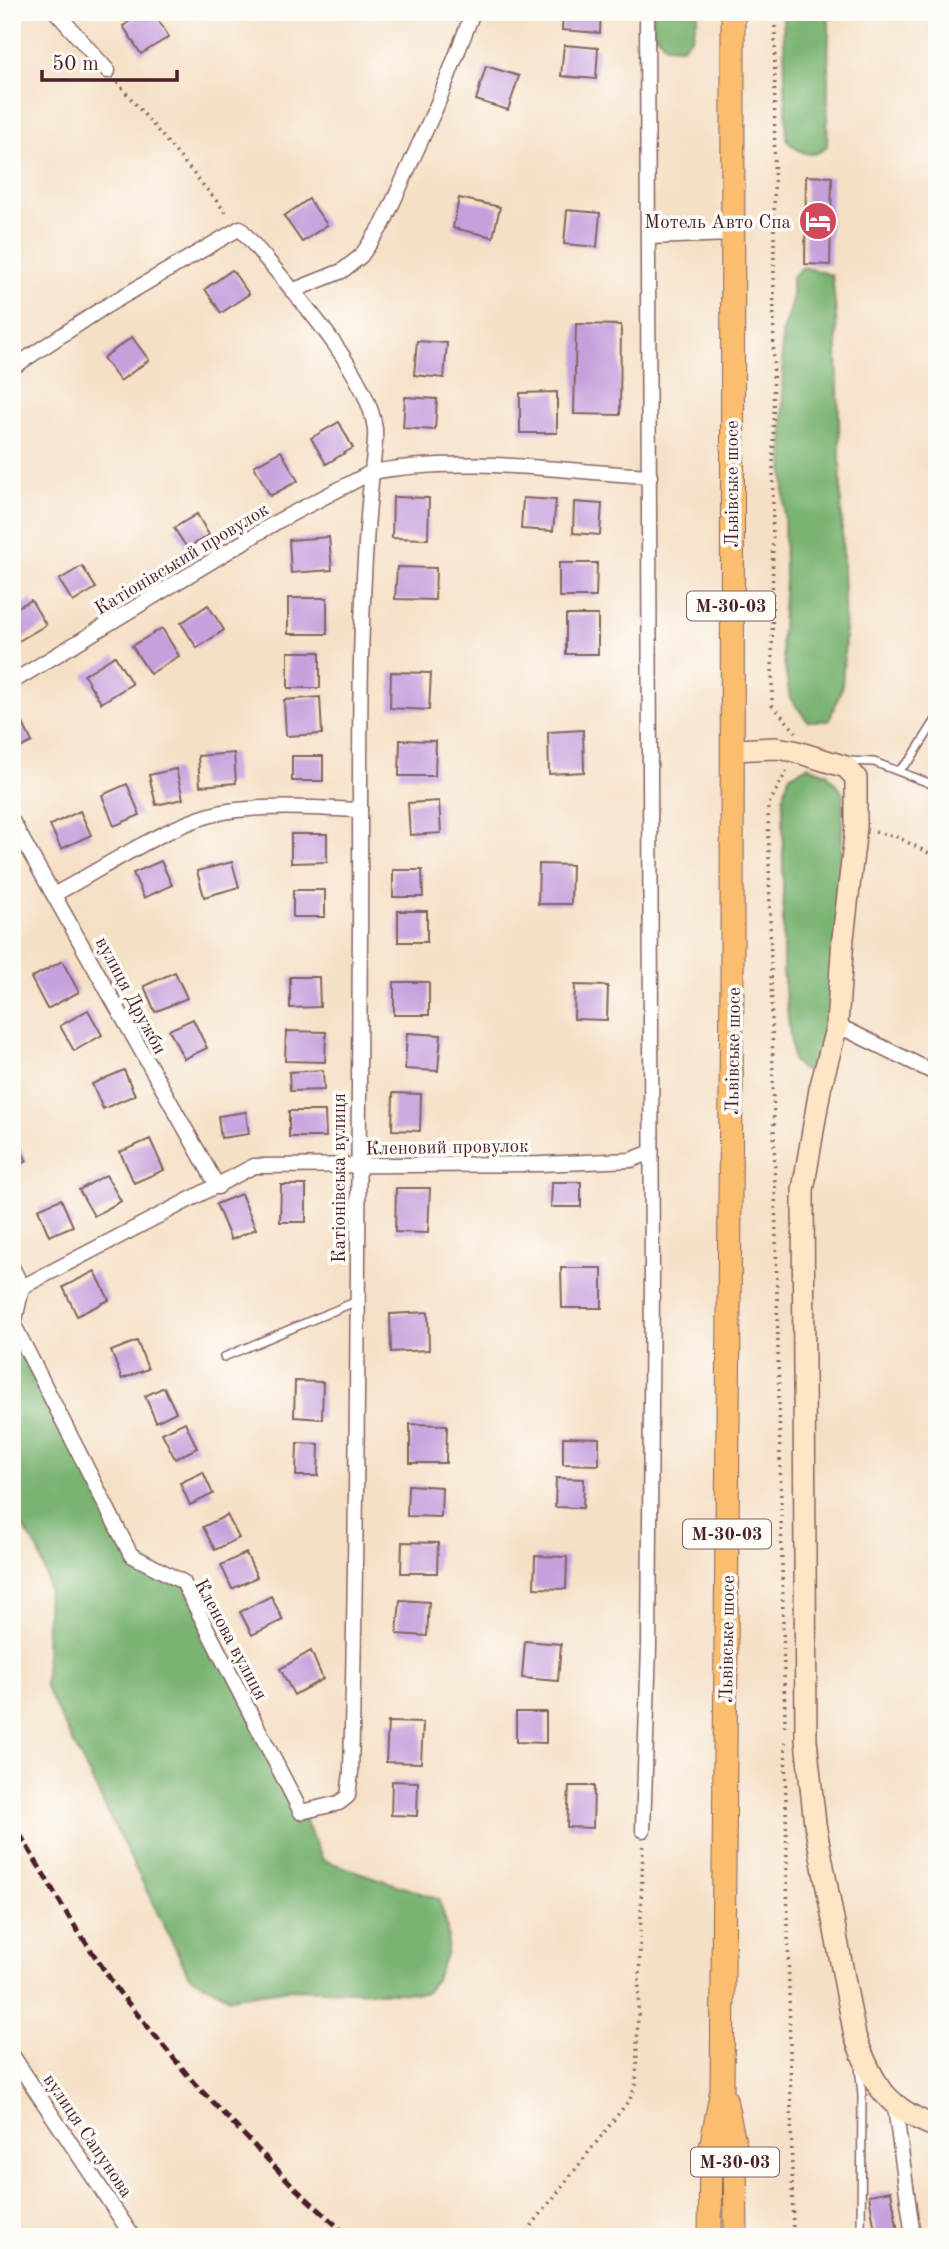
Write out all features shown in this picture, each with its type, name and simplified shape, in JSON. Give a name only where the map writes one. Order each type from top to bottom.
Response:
[{"type":"main road","name":"Львівське шосе","points":[[710,2237],[711,2148],[722,2089],[732,750],[733,12]]},
{"type":"main road","name":"Львівське шосе","points":[[722,2089],[735,2147],[736,2237]]},
{"type":"street","points":[[56,12],[108,71]]},
{"type":"street","points":[[292,291],[342,271],[361,256],[383,224],[438,105],[473,12]]},
{"type":"street","points":[[643,1830],[649,1633],[652,1282],[649,1153],[650,476],[647,12]]},
{"type":"street","points":[[12,368],[103,308],[240,228]]},
{"type":"street","name":"Катіонівська вулиця","points":[[240,228],[332,343],[367,401],[375,429],[364,584],[358,810],[360,926],[351,1772]]},
{"type":"street","points":[[649,237],[733,234]]},
{"type":"street","name":"Катіонівський провулок","points":[[12,682],[278,521],[372,472],[410,465],[453,465],[650,476]]},
{"type":"street","points":[[732,750],[776,748],[829,760],[846,767],[856,778],[856,827],[842,938],[838,1025],[820,1089],[803,1190],[806,1740],[815,1824],[855,2036],[866,2065],[895,2107],[908,2117],[937,2127]]},
{"type":"street","points":[[55,894],[162,836],[197,820],[229,811],[358,810]]},
{"type":"street","name":"вулиця Дружби","points":[[12,821],[218,1187]]},
{"type":"street","points":[[838,1025],[937,1074]]},
{"type":"street","name":"Кленовий провулок","points":[[22,1287],[254,1166],[595,1162],[631,1160],[649,1153]]},
{"type":"street","points":[[12,1267],[22,1287]]},
{"type":"street","name":"Кленова вулиця","points":[[22,1287],[14,1325],[131,1555],[183,1582],[301,1812],[339,1803],[348,1796],[351,1772]]},
{"type":"street","name":"вулиця Сапунова","points":[[12,2055],[133,2237]]},
{"type":"street","points":[[895,2107],[913,2237]]},
{"type":"lane","points":[[898,771],[911,760],[937,718]]},
{"type":"lane","points":[[829,760],[874,762],[937,786]]},
{"type":"lane","points":[[856,778],[867,764],[874,762]]},
{"type":"lane","points":[[224,1357],[357,1301]]},
{"type":"lane","points":[[855,2036],[862,2095],[861,2237]]},
{"type":"path","points":[[775,12],[772,705],[797,733]]},
{"type":"path","points":[[108,71],[240,228]]},
{"type":"path","points":[[792,762],[768,806],[793,2237]]},
{"type":"path","points":[[856,827],[897,837],[937,857]]},
{"type":"path","points":[[523,2237],[630,2099],[636,2084],[643,1830]]},
{"type":"green space","points":[[653,12],[699,12],[692,37],[682,47],[666,46],[654,32]]},
{"type":"green space","points":[[783,12],[829,12],[827,146],[816,153],[801,151],[787,140]]},
{"type":"green space","points":[[803,267],[832,275],[836,315],[845,640],[842,687],[829,721],[808,721],[790,698],[781,643],[785,580],[782,336],[792,300],[792,277]]},
{"type":"green space","points":[[808,766],[827,773],[843,793],[838,968],[817,1073],[801,1069],[793,1061],[783,972],[783,798],[789,776]]},
{"type":"green space","points":[[12,1267],[22,1287],[14,1325],[131,1555],[183,1582],[323,1860],[438,1899],[447,1926],[447,1948],[440,1970],[426,1993],[289,1989],[230,1998],[189,1976],[45,1686],[48,1585],[39,1551],[12,1511]]},
{"type":"building","points":[[143,12],[153,12],[169,37],[141,54],[123,26]]},
{"type":"building","points":[[563,12],[601,12],[600,33],[562,30]]},
{"type":"building","points":[[564,45],[598,48],[596,79],[561,76]]},
{"type":"building","points":[[486,66],[519,76],[508,110],[476,100]]},
{"type":"building","points":[[806,176],[832,177],[830,265],[805,264]]},
{"type":"building","points":[[459,198],[500,207],[493,237],[453,228]]},
{"type":"building","points":[[309,199],[327,225],[302,242],[284,216]]},
{"type":"building","points":[[567,210],[600,213],[597,247],[564,244]]},
{"type":"building","points":[[232,270],[249,294],[221,313],[205,289]]},
{"type":"building","points":[[576,324],[621,325],[620,415],[574,414]]},
{"type":"building","points":[[132,337],[149,360],[120,381],[103,358]]},
{"type":"building","points":[[417,341],[447,343],[444,378],[414,375]]},
{"type":"building","points":[[557,392],[557,433],[520,433],[520,393]]},
{"type":"building","points":[[405,397],[437,399],[435,430],[403,428]]},
{"type":"building","points":[[339,422],[353,448],[326,464],[311,438]]},
{"type":"building","points":[[281,451],[298,481],[270,496],[254,466]]},
{"type":"building","points":[[393,497],[429,498],[428,539],[392,538]]},
{"type":"building","points":[[523,498],[556,500],[553,531],[521,529]]},
{"type":"building","points":[[574,502],[602,504],[600,535],[573,533]]},
{"type":"building","points":[[197,514],[209,535],[187,548],[174,528]]},
{"type":"building","points":[[329,537],[332,570],[291,573],[289,540]]},
{"type":"building","points":[[559,563],[597,563],[596,597],[559,597]]},
{"type":"building","points":[[82,566],[96,588],[73,602],[59,580]]},
{"type":"building","points":[[397,567],[436,568],[435,600],[395,599]]},
{"type":"building","points":[[288,598],[327,598],[327,634],[288,634]]},
{"type":"building","points":[[31,600],[46,625],[17,642],[12,634],[12,610]]},
{"type":"building","points":[[208,605],[224,630],[197,648],[181,623]]},
{"type":"building","points":[[566,615],[598,615],[598,654],[566,654]]},
{"type":"building","points":[[162,628],[179,656],[150,674],[132,646]]},
{"type":"building","points":[[288,652],[320,652],[320,688],[288,688]]},
{"type":"building","points":[[115,656],[132,684],[101,703],[84,675]]},
{"type":"building","points":[[391,672],[431,673],[429,710],[390,708]]},
{"type":"building","points":[[320,697],[322,734],[286,736],[284,700]]},
{"type":"building","points":[[19,715],[32,742],[12,752],[12,718]]},
{"type":"building","points":[[583,730],[584,772],[549,774],[548,732]]},
{"type":"building","points":[[400,740],[436,741],[435,776],[399,776]]},
{"type":"building","points":[[234,753],[236,783],[200,786],[198,756]]},
{"type":"building","points":[[292,756],[323,756],[323,781],[292,781]]},
{"type":"building","points":[[176,769],[183,799],[156,805],[149,775]]},
{"type":"building","points":[[127,784],[140,815],[114,826],[102,795]]},
{"type":"building","points":[[439,801],[441,833],[410,835],[408,803]]},
{"type":"building","points":[[80,811],[91,835],[61,849],[50,825]]},
{"type":"building","points":[[291,834],[327,834],[327,862],[291,863]]},
{"type":"building","points":[[161,861],[172,885],[144,898],[133,873]]},
{"type":"building","points":[[232,862],[239,887],[204,897],[197,871]]},
{"type":"building","points":[[539,864],[572,865],[571,904],[538,904]]},
{"type":"building","points":[[393,870],[422,870],[423,897],[393,897]]},
{"type":"building","points":[[293,890],[325,890],[325,917],[293,917]]},
{"type":"building","points":[[398,911],[427,911],[427,942],[398,942]]},
{"type":"building","points":[[62,961],[79,992],[47,1009],[31,978]]},
{"type":"building","points":[[175,972],[187,998],[155,1012],[144,986]]},
{"type":"building","points":[[290,977],[319,977],[320,1007],[290,1008]]},
{"type":"building","points":[[394,982],[429,982],[429,1015],[394,1015]]},
{"type":"building","points":[[575,985],[608,986],[607,1020],[574,1019]]},
{"type":"building","points":[[88,1010],[102,1035],[74,1051],[60,1026]]},
{"type":"building","points":[[193,1019],[207,1048],[184,1059],[169,1030]]},
{"type":"building","points":[[286,1031],[326,1032],[325,1062],[285,1061]]},
{"type":"building","points":[[407,1033],[441,1035],[438,1071],[405,1069]]},
{"type":"building","points":[[124,1070],[135,1095],[103,1109],[92,1084]]},
{"type":"building","points":[[323,1070],[324,1090],[290,1091],[289,1072]]},
{"type":"building","points":[[393,1093],[421,1094],[420,1131],[392,1130]]},
{"type":"building","points":[[289,1111],[325,1111],[326,1137],[289,1137]]},
{"type":"building","points":[[246,1112],[249,1134],[221,1138],[218,1116]]},
{"type":"building","points":[[14,1137],[27,1161],[12,1169],[12,1138]]},
{"type":"building","points":[[150,1139],[164,1170],[134,1183],[120,1152]]},
{"type":"building","points":[[106,1175],[121,1201],[94,1216],[79,1190]]},
{"type":"building","points":[[552,1182],[581,1182],[581,1207],[551,1207]]},
{"type":"building","points":[[281,1185],[306,1185],[306,1222],[280,1222]]},
{"type":"building","points":[[396,1188],[430,1188],[428,1233],[395,1232]]},
{"type":"building","points":[[241,1194],[256,1229],[231,1240],[216,1204]]},
{"type":"building","points":[[61,1199],[73,1226],[49,1236],[38,1209]]},
{"type":"building","points":[[561,1268],[602,1268],[602,1308],[562,1308]]},
{"type":"building","points":[[95,1271],[109,1300],[77,1316],[63,1287]]},
{"type":"building","points":[[428,1312],[429,1350],[391,1352],[390,1314]]},
{"type":"building","points":[[137,1341],[148,1369],[122,1379],[111,1351]]},
{"type":"building","points":[[295,1381],[323,1382],[322,1419],[294,1417]]},
{"type":"building","points":[[164,1387],[176,1412],[156,1422],[145,1396]]},
{"type":"building","points":[[185,1422],[197,1448],[175,1459],[162,1433]]},
{"type":"building","points":[[410,1424],[447,1425],[446,1463],[410,1463]]},
{"type":"building","points":[[563,1437],[599,1438],[599,1465],[563,1464]]},
{"type":"building","points":[[297,1443],[319,1444],[318,1476],[296,1476]]},
{"type":"building","points":[[203,1472],[213,1494],[190,1505],[180,1483]]},
{"type":"building","points":[[556,1478],[584,1479],[583,1508],[555,1507]]},
{"type":"building","points":[[408,1485],[442,1487],[441,1517],[407,1516]]},
{"type":"building","points":[[227,1515],[239,1538],[215,1550],[203,1527]]},
{"type":"building","points":[[402,1542],[438,1543],[437,1573],[401,1573]]},
{"type":"building","points":[[246,1553],[257,1577],[232,1589],[221,1565]]},
{"type":"building","points":[[535,1556],[567,1557],[566,1589],[534,1588]]},
{"type":"building","points":[[271,1596],[283,1620],[252,1635],[240,1612]]},
{"type":"building","points":[[400,1600],[429,1602],[427,1636],[397,1634]]},
{"type":"building","points":[[525,1641],[561,1644],[558,1681],[522,1678]]},
{"type":"building","points":[[311,1651],[323,1679],[294,1695],[280,1669]]},
{"type":"building","points":[[516,1712],[546,1712],[546,1743],[516,1742]]},
{"type":"building","points":[[388,1722],[423,1723],[421,1763],[386,1762]]},
{"type":"building","points":[[392,1781],[418,1782],[417,1816],[391,1815]]},
{"type":"building","points":[[569,1786],[594,1786],[593,1828],[567,1827]]},
{"type":"building","points":[[891,2191],[899,2237],[876,2237],[869,2195]]},
{"type":"railway","points":[[12,1821],[70,1919],[119,1992],[195,2084],[296,2189],[349,2237]]},
{"type":"place","name":"Мотель Авто Спа","points":[[818,221]]}]
